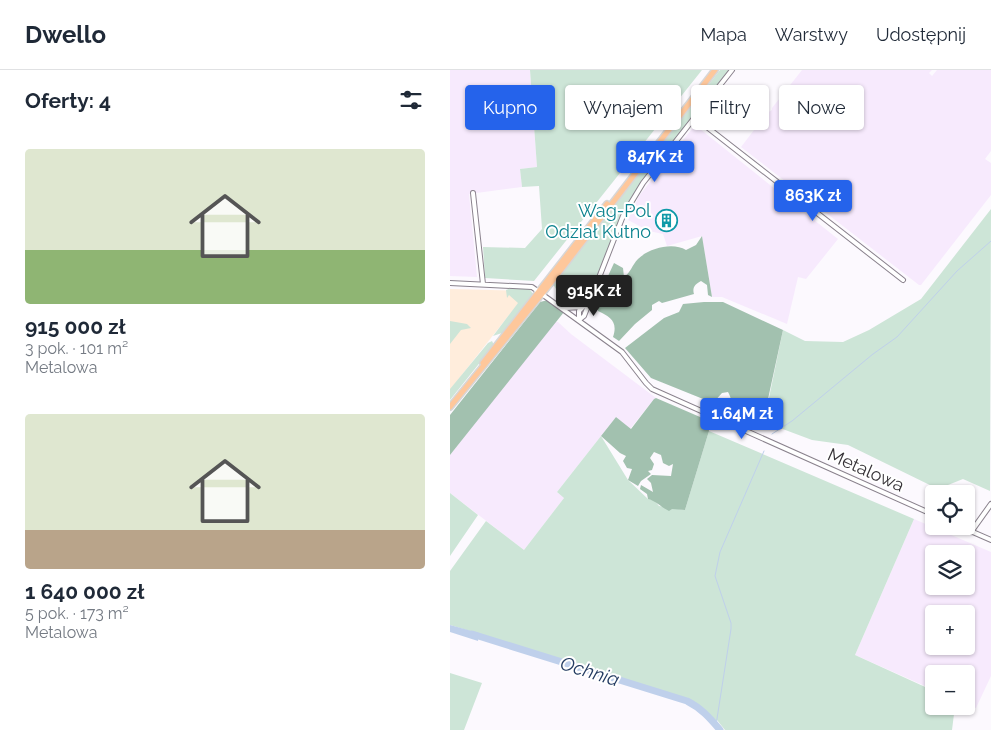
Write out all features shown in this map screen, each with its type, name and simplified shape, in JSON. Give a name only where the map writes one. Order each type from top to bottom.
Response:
[{"type":"main road","points":[[450,407],[541,292],[622,185],[635,172],[715,70]]},
{"type":"street","points":[[720,85],[732,70]]},
{"type":"street","points":[[579,320],[584,316],[623,216],[632,199],[642,183],[691,121]]},
{"type":"street","points":[[711,130],[903,280]]},
{"type":"street","points":[[473,193],[483,284]]},
{"type":"street","points":[[450,283],[532,286],[541,292]]},
{"type":"street","name":"Metalowa","points":[[541,292],[622,352],[652,389],[925,511]]},
{"type":"street","points":[[579,320],[579,311],[590,300]]},
{"type":"street","points":[[563,308],[582,308]]},
{"type":"street","points":[[975,526],[991,504]]},
{"type":"street","points":[[975,534],[991,540]]},
{"type":"shaded area","points":[[450,70],[530,70],[531,85],[465,85],[465,130],[534,130],[537,167],[520,169],[522,187],[469,194],[477,277],[450,276]]},
{"type":"shaded area","points":[[802,70],[932,70],[929,73],[932,76],[937,70],[991,70],[991,151],[985,159],[991,163],[991,195],[921,285],[741,147],[754,130],[769,130],[769,112],[779,99],[779,130],[864,130],[864,85],[790,85]]},
{"type":"shaded area","points":[[691,130],[701,130],[838,239],[806,279],[798,277],[787,324],[722,297],[712,297],[702,236],[667,246],[663,234],[649,231],[628,220],[639,196]]},
{"type":"shaded area","points":[[450,289],[528,291],[450,390]]},
{"type":"shaded area","points":[[554,322],[558,322],[571,334],[656,398],[630,429],[616,417],[557,492],[564,498],[524,550],[450,493],[450,455]]},
{"type":"shaded area","points":[[914,519],[925,524],[925,535],[951,535],[975,545],[925,545],[925,595],[975,595],[975,545],[991,552],[991,676],[976,708],[975,665],[925,665],[925,686],[855,655]]},
{"type":"green space","points":[[530,70],[702,70],[681,96],[681,85],[565,85],[565,130],[654,130],[534,281],[485,278],[483,247],[525,248],[542,229],[539,186],[522,187],[520,169],[537,167],[534,130],[555,130],[555,85],[531,85]]},
{"type":"green space","points":[[720,70],[729,70],[717,85],[708,85]]},
{"type":"green space","points":[[691,107],[691,118],[633,195],[613,236],[590,294],[582,303],[574,306],[556,298],[556,289],[553,284],[673,130],[681,130],[681,120]]},
{"type":"green space","points":[[991,209],[990,491],[963,479],[948,485],[930,485],[848,445],[812,440],[764,422],[783,330],[805,341],[843,342],[869,330],[921,299]]},
{"type":"green space","points":[[702,236],[712,297],[708,295],[707,285],[701,281],[694,286],[694,294],[662,303],[659,301],[652,305],[652,310],[619,341],[613,337],[614,324],[607,315],[598,311],[597,300],[614,263],[623,268],[624,277],[638,259],[648,252],[668,246],[675,246],[686,250],[696,245]]},
{"type":"green space","points":[[511,288],[529,288],[533,294],[502,333],[493,336],[518,303],[509,295],[507,298],[506,290]]},
{"type":"green space","points":[[548,300],[564,312],[450,455],[450,415],[540,302]]},
{"type":"green space","points":[[723,302],[783,330],[763,422],[746,419],[739,415],[733,408],[728,392],[722,393],[713,403],[651,378],[625,348],[664,318],[679,312],[683,304]]},
{"type":"green space","points":[[450,321],[467,324],[471,328],[461,330],[450,344]]},
{"type":"green space","points":[[492,341],[494,345],[450,400],[450,389],[488,343]]},
{"type":"green space","points":[[656,398],[707,420],[709,431],[685,510],[672,509],[669,511],[648,499],[647,494],[640,489],[641,485],[653,492],[651,483],[647,479],[652,475],[671,476],[673,464],[669,466],[663,463],[661,455],[654,452],[650,458],[654,464],[652,470],[648,471],[651,474],[641,481],[638,486],[628,480],[632,469],[627,468],[623,461],[626,456],[601,436],[616,417],[631,429]]},
{"type":"green space","points":[[709,431],[914,519],[855,655],[925,687],[925,715],[954,715],[952,730],[725,730],[717,720],[714,721],[695,704],[686,699],[450,625],[450,571],[486,521],[524,550],[564,498],[557,492],[601,436],[628,480],[648,499],[654,500],[659,506],[685,510]]},
{"type":"green space","points":[[450,493],[478,515],[450,556]]},
{"type":"green space","points":[[450,673],[482,683],[464,730],[450,730]]},
{"type":"water","points":[[450,625],[479,633],[478,641],[450,632]]},
{"type":"waterway","points":[[772,434],[792,421],[873,354],[897,337],[957,271],[991,241]]},
{"type":"waterway","points":[[716,725],[731,623],[715,576],[720,552],[764,451]]},
{"type":"waterway","name":"Ochnia","points":[[472,634],[687,701],[705,714],[720,730]]},
{"type":"place","name":"Wag-Pol Odział Kutno","points":[[667,221]]}]
